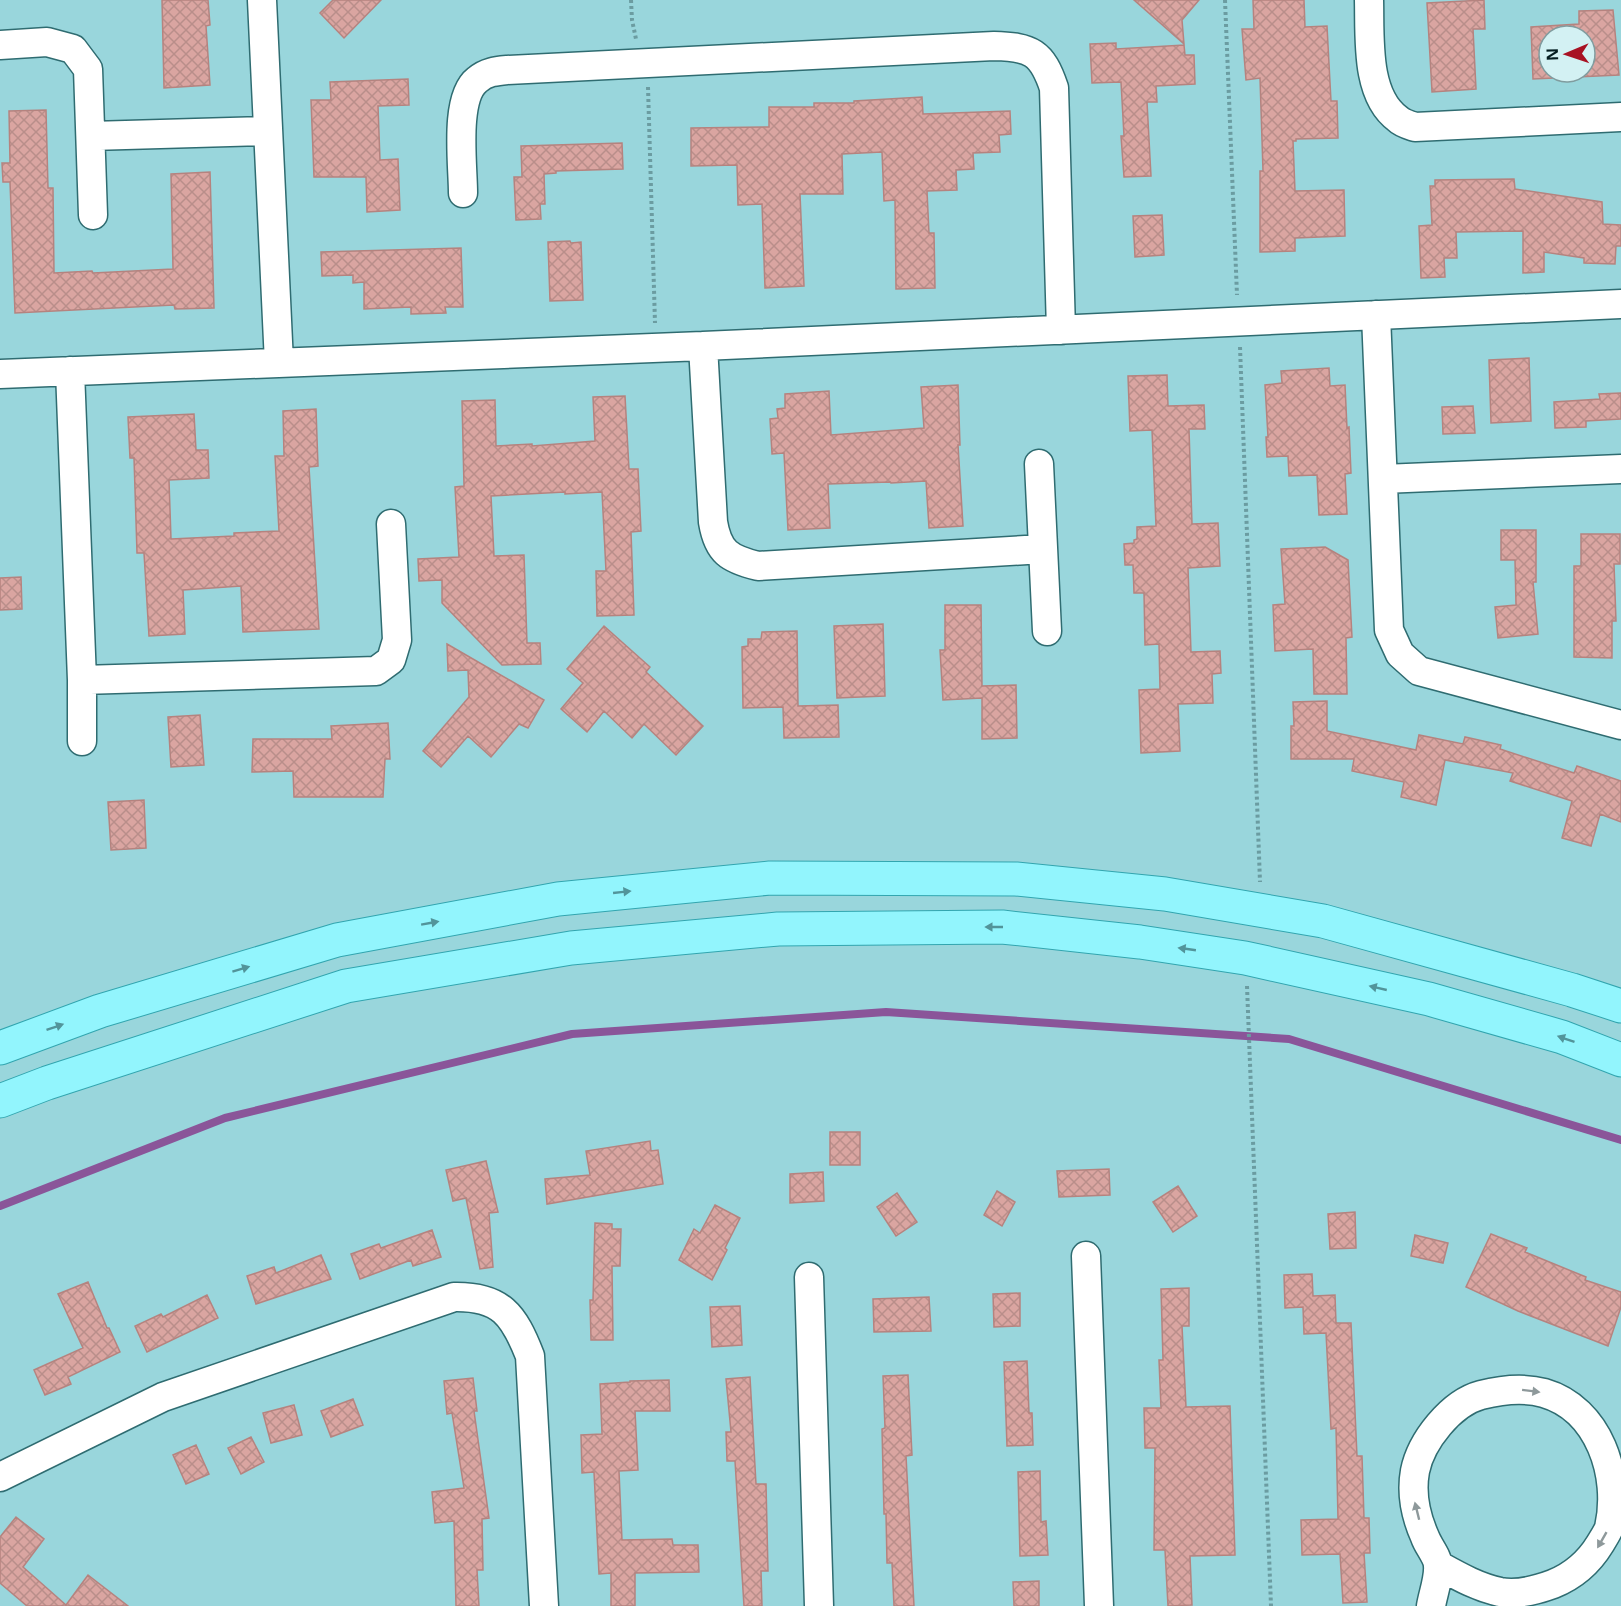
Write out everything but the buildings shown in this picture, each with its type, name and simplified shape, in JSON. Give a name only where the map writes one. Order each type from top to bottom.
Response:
[{"type":"main road","points":[[0,1048],[100,1011],[338,940],[558,899],[770,878],[1016,879],[1165,894],[1323,921],[1572,990],[1621,1006]]},
{"type":"main road","points":[[0,1101],[47,1083],[346,986],[582,947],[778,929],[1002,927],[1140,942],[1245,958],[1429,999],[1562,1037],[1621,1060]]},
{"type":"street","points":[[262,0],[279,363]]},
{"type":"street","points":[[1369,0],[1372,74],[1384,106],[1398,120],[1415,127],[1621,117]]},
{"type":"street","points":[[0,45],[47,42],[73,48],[87,69],[93,215]]},
{"type":"street","points":[[463,193],[463,113],[467,94],[475,81],[489,72],[507,69],[994,46],[1018,47],[1035,54],[1047,68],[1054,88],[1061,330]]},
{"type":"street","points":[[91,136],[268,131]]},
{"type":"street","points":[[0,374],[703,346],[1621,304]]},
{"type":"street","points":[[1376,315],[1389,630],[1400,654],[1419,671],[1621,725]]},
{"type":"street","points":[[703,346],[713,522],[716,540],[725,553],[739,561],[758,566],[1043,549]]},
{"type":"street","points":[[70,371],[82,680],[82,741]]},
{"type":"street","points":[[1040,464],[1047,631]]},
{"type":"street","points":[[1383,479],[1621,470]]},
{"type":"street","points":[[82,680],[376,671],[391,660],[397,640],[391,524]]},
{"type":"street","points":[[1086,1256],[1099,1606]]},
{"type":"street","points":[[809,1277],[819,1606]]},
{"type":"street","points":[[0,1477],[163,1396],[454,1296],[476,1296],[502,1308],[520,1331],[530,1356],[544,1606]]},
{"type":"street","points":[[1431,1606],[1438,1564],[1424,1536],[1414,1504],[1415,1470],[1428,1439],[1449,1413],[1478,1396],[1510,1389],[1544,1393],[1574,1408],[1597,1431],[1612,1462],[1616,1495],[1614,1506],[1609,1528],[1593,1557],[1567,1579],[1536,1591],[1503,1592],[1470,1583],[1438,1564]]},
{"type":"path","points":[[631,0],[632,20],[648,86],[656,347]]},
{"type":"path","points":[[1225,0],[1261,910]]},
{"type":"path","points":[[1245,958],[1271,1606]]},
{"type":"waterway","points":[[0,1206],[225,1118],[572,1034],[886,1012],[1289,1039],[1621,1140]]}]
